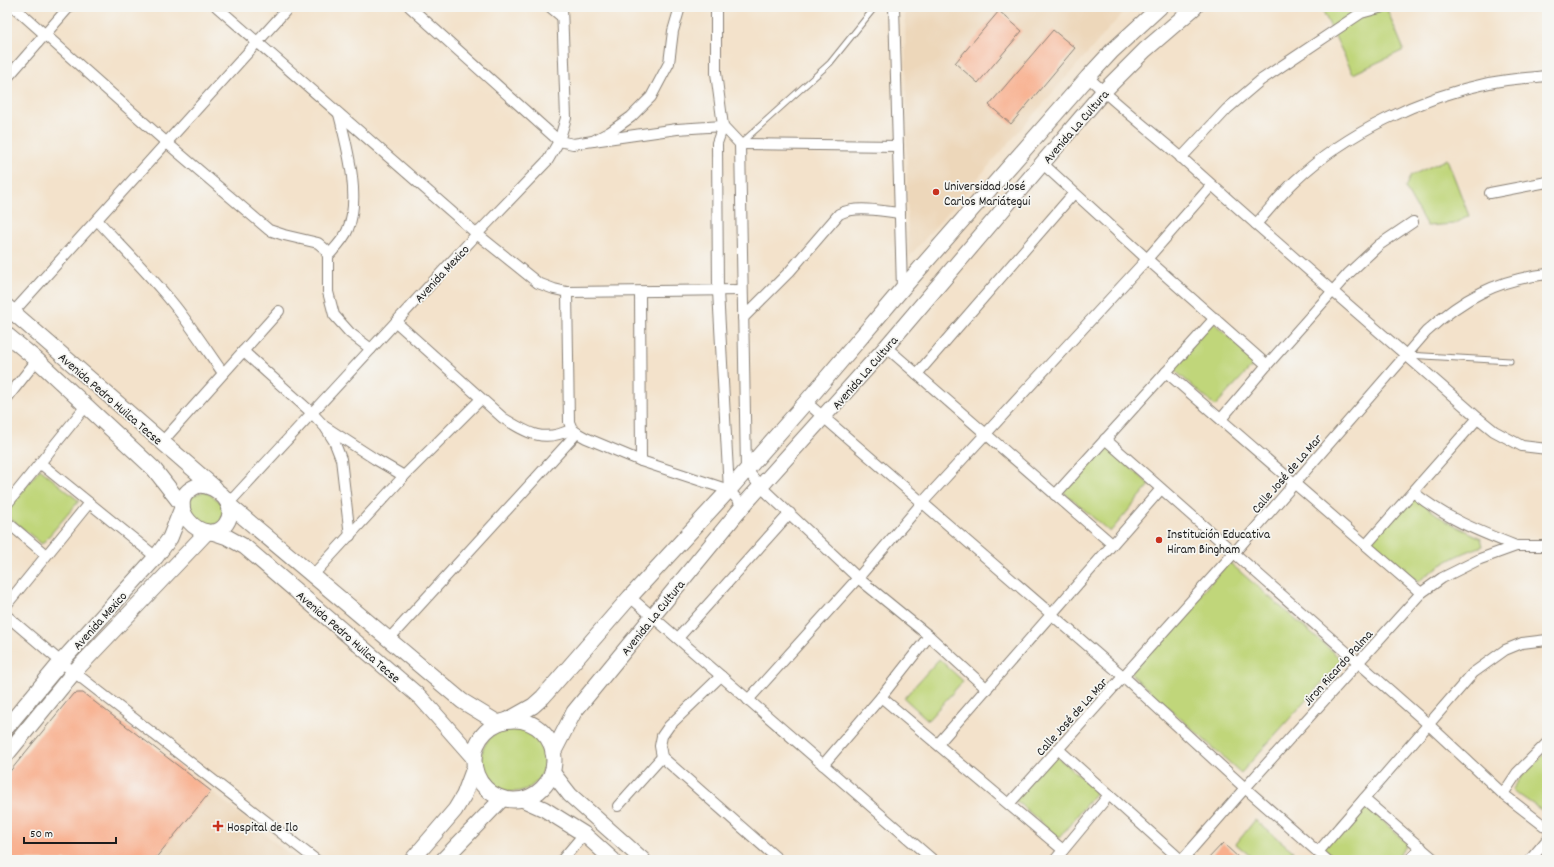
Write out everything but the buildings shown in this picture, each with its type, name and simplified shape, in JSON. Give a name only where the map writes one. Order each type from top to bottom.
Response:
[{"type":"main road","name":"Avenida La Cultura","points":[[503,721],[533,706],[543,697],[630,597],[729,490],[902,289],[1088,77],[1112,51],[1160,7]]},
{"type":"main road","name":"Avenida La Cultura","points":[[554,754],[574,712],[743,506],[886,347],[1103,92],[1145,50],[1195,7]]},
{"type":"main road","name":"Avenida Pedro Huilca Tecse","points":[[9,313],[215,488]]},
{"type":"main road","name":"Avenida Pedro Huilca Tecse","points":[[7,335],[37,360],[154,469],[182,506]]},
{"type":"main road","points":[[7,754],[74,672],[210,532],[224,526],[228,521],[230,513],[229,504],[225,497],[215,488],[200,485],[192,488],[184,497],[182,506],[186,518],[194,526],[210,532]]},
{"type":"main road","name":"Avenida Pedro Huilca Tecse","points":[[229,504],[462,701],[503,721]]},
{"type":"main road","name":"Avenida Mexico","points":[[7,727],[61,662],[156,557],[170,538],[182,506]]},
{"type":"main road","name":"Avenida Pedro Huilca Tecse","points":[[210,532],[245,547],[403,682],[421,698],[474,762]]},
{"type":"main road","points":[[412,860],[455,810],[464,795],[474,762],[476,746],[481,736],[489,728],[503,721],[523,721],[538,728],[550,744],[554,754],[552,772],[548,781],[542,790],[524,800],[513,801],[492,795],[483,788],[477,778],[474,762]]},
{"type":"main road","points":[[552,772],[570,795],[643,860]]},
{"type":"main road","points":[[443,860],[502,799]]},
{"type":"main road","points":[[524,800],[544,809],[584,834],[613,860]]},
{"type":"street","points":[[14,7],[46,34],[166,143],[269,230],[318,243],[325,248],[328,256],[328,292],[334,315],[350,333],[371,349]]},
{"type":"street","points":[[7,78],[69,7]]},
{"type":"street","points":[[217,7],[477,234],[538,283],[567,292],[742,290]]},
{"type":"street","points":[[9,313],[97,220],[289,7]]},
{"type":"street","points":[[410,7],[559,141],[573,144],[676,129],[723,126]]},
{"type":"street","points":[[550,7],[562,12]]},
{"type":"street","points":[[593,141],[610,132],[631,117],[651,97],[669,63],[673,30],[680,7]]},
{"type":"street","points":[[716,7],[716,73],[723,126],[717,143],[718,291],[729,490]]},
{"type":"street","points":[[894,7],[902,289]]},
{"type":"street","points":[[1181,158],[1227,109],[1261,80],[1361,13],[1383,7]]},
{"type":"street","name":"Avenida Mexico","points":[[229,504],[477,234],[548,160],[559,141],[566,118],[562,12]]},
{"type":"street","points":[[1256,224],[1295,181],[1311,168],[1335,150],[1383,121],[1435,98],[1482,85],[1510,79],[1547,76]]},
{"type":"street","points":[[1088,77],[1103,92],[1181,158],[1211,186],[1494,431],[1522,446],[1547,449]]},
{"type":"street","points":[[328,256],[348,230],[352,216],[353,197],[350,161],[339,114]]},
{"type":"street","points":[[723,126],[740,144],[746,469],[761,487],[858,578],[929,636],[987,689]]},
{"type":"street","points":[[740,144],[898,146]]},
{"type":"street","points":[[1042,164],[1147,260],[1267,365]]},
{"type":"street","points":[[1490,193],[1547,182]]},
{"type":"street","points":[[748,700],[858,578],[922,503],[1147,260],[1211,186]]},
{"type":"street","points":[[917,374],[1074,193]]},
{"type":"street","points":[[743,318],[790,271],[839,214],[854,209],[900,213]]},
{"type":"street","points":[[97,220],[171,301],[193,329],[223,373]]},
{"type":"street","points":[[1221,419],[1333,291],[1379,245],[1413,222]]},
{"type":"street","name":"Calle José de La Mar","points":[[1009,804],[1234,553],[1426,332],[1443,316],[1463,302],[1486,290],[1533,276],[1547,274]]},
{"type":"street","points":[[567,292],[569,422],[575,431],[641,461],[729,490],[743,506]]},
{"type":"street","points":[[640,292],[641,461]]},
{"type":"street","points":[[162,442],[279,311]]},
{"type":"street","points":[[1055,495],[1214,318]]},
{"type":"street","points":[[396,322],[481,399],[503,418],[519,429],[537,435],[550,437],[575,431]]},
{"type":"street","points":[[886,347],[1112,544]]},
{"type":"street","points":[[242,351],[312,413],[325,427],[334,441],[341,459],[350,536]]},
{"type":"street","points":[[7,398],[37,360]]},
{"type":"street","points":[[1166,372],[1421,593]]},
{"type":"street","points":[[313,575],[404,476],[481,399]]},
{"type":"street","points":[[806,402],[1050,615],[1124,677],[1244,788],[1327,860]]},
{"type":"street","points":[[7,504],[86,406]]},
{"type":"street","points":[[1366,545],[1478,418]]},
{"type":"street","points":[[325,427],[404,476]]},
{"type":"street","points":[[388,640],[575,431]]},
{"type":"street","points":[[1105,439],[1428,724],[1503,794],[1547,828]]},
{"type":"street","points":[[40,464],[156,557]]},
{"type":"street","points":[[938,744],[1161,489]]},
{"type":"street","points":[[1413,492],[1428,505],[1464,525],[1516,546]]},
{"type":"street","points":[[7,604],[89,503]]},
{"type":"street","points":[[678,638],[790,513]]},
{"type":"street","points":[[7,522],[46,555]]},
{"type":"street","name":"Jiron Ricardo Palma","points":[[1181,860],[1244,788],[1421,593],[1442,578],[1480,559],[1516,546],[1547,546]]},
{"type":"street","points":[[630,597],[932,860]]},
{"type":"street","points":[[7,616],[61,662],[316,860]]},
{"type":"street","points":[[823,765],[882,697],[929,636]]},
{"type":"street","points":[[1318,852],[1473,673],[1505,650],[1522,643],[1547,640]]},
{"type":"street","points":[[722,676],[669,726],[662,736],[660,746],[662,757],[779,860]]},
{"type":"street","points":[[882,697],[1063,850]]},
{"type":"street","points":[[1503,794],[1517,773],[1547,744]]},
{"type":"street","points":[[1058,749],[1181,860]]},
{"type":"street","points":[[618,806],[662,757]]},
{"type":"street","points":[[1055,860],[1109,795]]},
{"type":"street","points":[[1364,799],[1435,860]]},
{"type":"street","points":[[562,860],[584,834]]},
{"type":"street","points":[[1530,860],[1547,840]]},
{"type":"street","points":[[1410,860],[1421,847]]},
{"type":"lane","points":[[740,144],[830,63],[875,7]]},
{"type":"lane","points":[[1406,355],[1510,361]]},
{"type":"shaded area","name":"Universidad José Carlos Mariátegui","points":[[905,7],[1128,7],[908,258]]},
{"type":"shaded area","name":"Hospital de Ilo","points":[[211,791],[297,860],[154,860]]},
{"type":"green space","points":[[1321,7],[1386,7],[1404,50],[1353,74]]},
{"type":"green space","points":[[1447,159],[1469,216],[1454,224],[1427,226],[1405,188],[1410,176]]},
{"type":"green space","points":[[1211,320],[1256,362],[1215,406],[1171,367]]},
{"type":"green space","points":[[1103,443],[1150,485],[1110,532],[1060,489]]},
{"type":"green space","points":[[40,469],[79,501],[42,544],[7,516],[7,510]]},
{"type":"green space","points":[[205,491],[217,499],[222,505],[222,519],[219,523],[210,525],[205,524],[196,519],[190,511],[188,497]]},
{"type":"green space","points":[[1411,495],[1446,521],[1481,538],[1483,546],[1449,561],[1433,570],[1418,582],[1370,539]]},
{"type":"green space","points":[[1229,562],[1342,660],[1241,773],[1130,673]]},
{"type":"green space","points":[[939,659],[963,681],[928,720],[904,698]]},
{"type":"green space","points":[[513,728],[531,734],[539,742],[545,760],[539,778],[531,786],[513,792],[495,786],[487,778],[481,760],[487,742],[495,734]]},
{"type":"green space","points":[[1547,751],[1547,814],[1512,790],[1522,776]]},
{"type":"green space","points":[[1054,754],[1097,791],[1059,838],[1014,799]]},
{"type":"green space","points":[[1362,802],[1408,844],[1395,860],[1337,860],[1322,847]]},
{"type":"green space","points":[[1255,820],[1293,851],[1286,860],[1255,860],[1236,844]]},
{"type":"place","name":"Universidad José Carlos Mariátegui","points":[[936,192]]},
{"type":"place","name":"Institución Educativa Hiram Bingham","points":[[1159,540]]},
{"type":"place","name":"Hospital de Ilo","points":[[218,826]]}]
